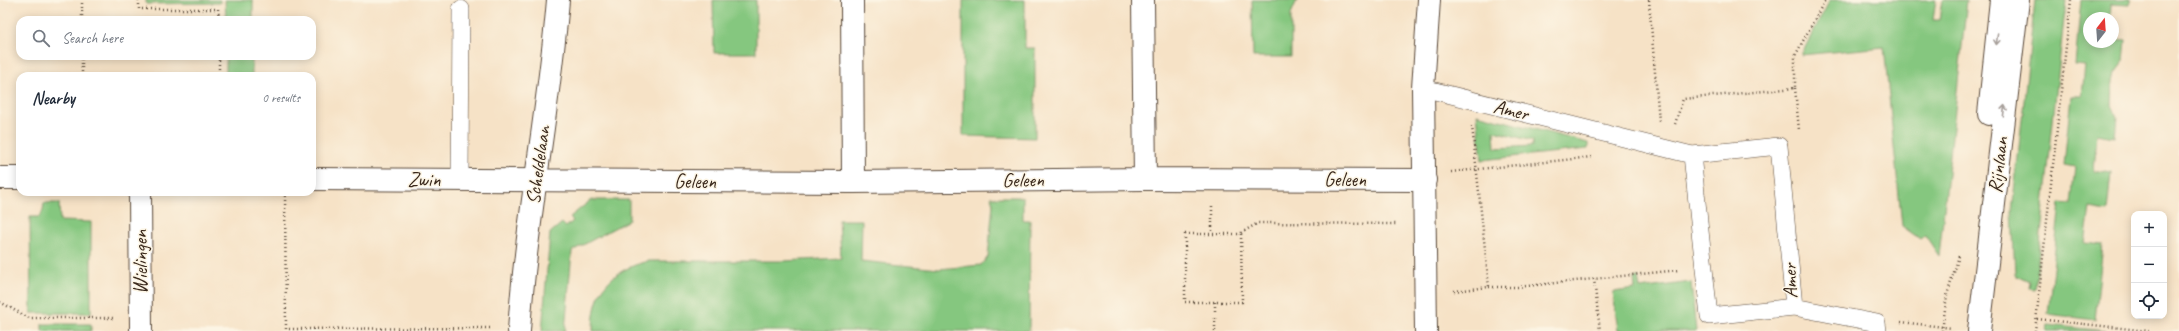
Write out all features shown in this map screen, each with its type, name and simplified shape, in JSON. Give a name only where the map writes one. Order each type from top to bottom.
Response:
[{"type":"street","name":"Scheldelaan","points":[[519,329],[526,247],[537,180],[558,0]]},
{"type":"street","points":[[852,0],[854,182]]},
{"type":"street","points":[[1143,0],[1145,179]]},
{"type":"street","points":[[1426,331],[1424,88],[1429,0]]},
{"type":"street","name":"Rijnlaan","points":[[1969,331],[1977,224],[2001,0]]},
{"type":"street","name":"Rijnlaan","points":[[1969,331],[2018,0]]},
{"type":"street","name":"Geleen","points":[[537,180],[854,182],[1425,177]]},
{"type":"street","points":[[0,178],[16,178]]},
{"type":"street","name":"Zwin","points":[[316,179],[537,180]]},
{"type":"street","name":"Wielingen","points":[[140,196],[140,325]]},
{"type":"lane","points":[[460,179],[461,9]]},
{"type":"lane","name":"Amer","points":[[1424,88],[1692,155],[1779,146],[1794,307],[1709,316],[1692,155]]},
{"type":"lane","points":[[1794,307],[1877,327]]},
{"type":"path","points":[[82,0],[82,16]]},
{"type":"path","points":[[139,0],[139,9],[218,9],[219,16]]},
{"type":"path","points":[[1649,0],[1659,108],[1658,134]]},
{"type":"path","points":[[1779,146],[1799,136],[1795,56],[1825,0]]},
{"type":"path","points":[[2036,331],[2071,0]]},
{"type":"path","points":[[82,60],[82,72]]},
{"type":"path","points":[[219,60],[219,72]]},
{"type":"path","points":[[1642,142],[1671,128],[1677,122],[1683,99],[1796,88]]},
{"type":"path","points":[[1470,99],[1488,287]]},
{"type":"path","points":[[1425,177],[1477,169],[1595,157]]},
{"type":"path","points":[[286,196],[286,329],[519,329]]},
{"type":"path","points":[[1212,218],[1212,234]]},
{"type":"path","points":[[1241,234],[1242,302],[1185,302],[1185,234],[1241,234],[1258,223],[1425,224]]},
{"type":"path","points":[[1942,331],[1947,295],[1957,259],[1977,224]]},
{"type":"path","points":[[1426,294],[1488,287],[1517,287],[1704,268]]},
{"type":"path","points":[[1594,278],[1600,331]]},
{"type":"path","points":[[0,302],[29,318],[140,325]]},
{"type":"path","points":[[1215,302],[1215,331]]},
{"type":"path","points":[[2037,319],[2149,331]]},
{"type":"path","points":[[1877,327],[1895,322],[1969,331]]},
{"type":"green space","points":[[146,0],[220,0],[220,3],[146,4]]},
{"type":"green space","points":[[225,0],[253,0],[253,16],[226,16]]},
{"type":"green space","points":[[713,0],[756,0],[756,53],[714,53]]},
{"type":"green space","points":[[963,0],[1025,0],[1025,48],[1035,48],[1035,138],[963,136]]},
{"type":"green space","points":[[1252,0],[1297,0],[1291,14],[1291,57],[1253,57]]},
{"type":"green space","points":[[1830,0],[1936,0],[1933,20],[1939,20],[1942,0],[1967,0],[1939,256],[1925,235],[1920,239],[1902,226],[1884,47],[1801,55]]},
{"type":"green space","points":[[2035,0],[2066,0],[2035,290],[2029,289],[2030,282],[2015,275],[2012,211]]},
{"type":"green space","points":[[2081,0],[2130,0],[2130,5],[2111,4],[2110,12],[2083,12],[2083,48],[2119,48],[2119,39],[2126,40],[2124,61],[2115,73],[2113,82],[2112,105],[2117,117],[2115,137],[2097,134],[2094,170],[2111,173],[2107,211],[2090,208],[2085,243],[2103,245],[2095,320],[2048,314],[2060,203],[2071,204],[2075,167],[2064,165],[2071,96],[2082,96],[2085,66],[2075,65]]},
{"type":"green space","points":[[226,60],[252,60],[252,72],[226,72]]},
{"type":"green space","points":[[1477,114],[1588,143],[1588,149],[1482,160]],"holes":[[[1494,131],[1533,141],[1532,146],[1495,148]]]},
{"type":"green space","points":[[991,197],[1023,197],[1023,220],[1030,220],[1029,331],[593,331],[596,304],[600,293],[606,284],[623,270],[648,261],[783,261],[841,258],[839,220],[862,220],[861,261],[939,269],[981,265],[988,257],[993,204]]},
{"type":"green space","points":[[591,200],[629,200],[629,220],[572,251],[565,331],[542,331],[550,233],[562,223],[566,227],[573,221],[570,217]]},
{"type":"green space","points":[[44,203],[59,203],[60,221],[91,222],[91,313],[31,313],[30,217],[40,217]]},
{"type":"green space","points":[[1638,277],[1640,289],[1691,282],[1696,331],[1618,331],[1613,292],[1635,289],[1634,278]]},
{"type":"green space","points":[[42,324],[91,324],[91,331],[42,331]]},
{"type":"green space","points":[[2047,325],[2106,331],[2046,331]]}]
